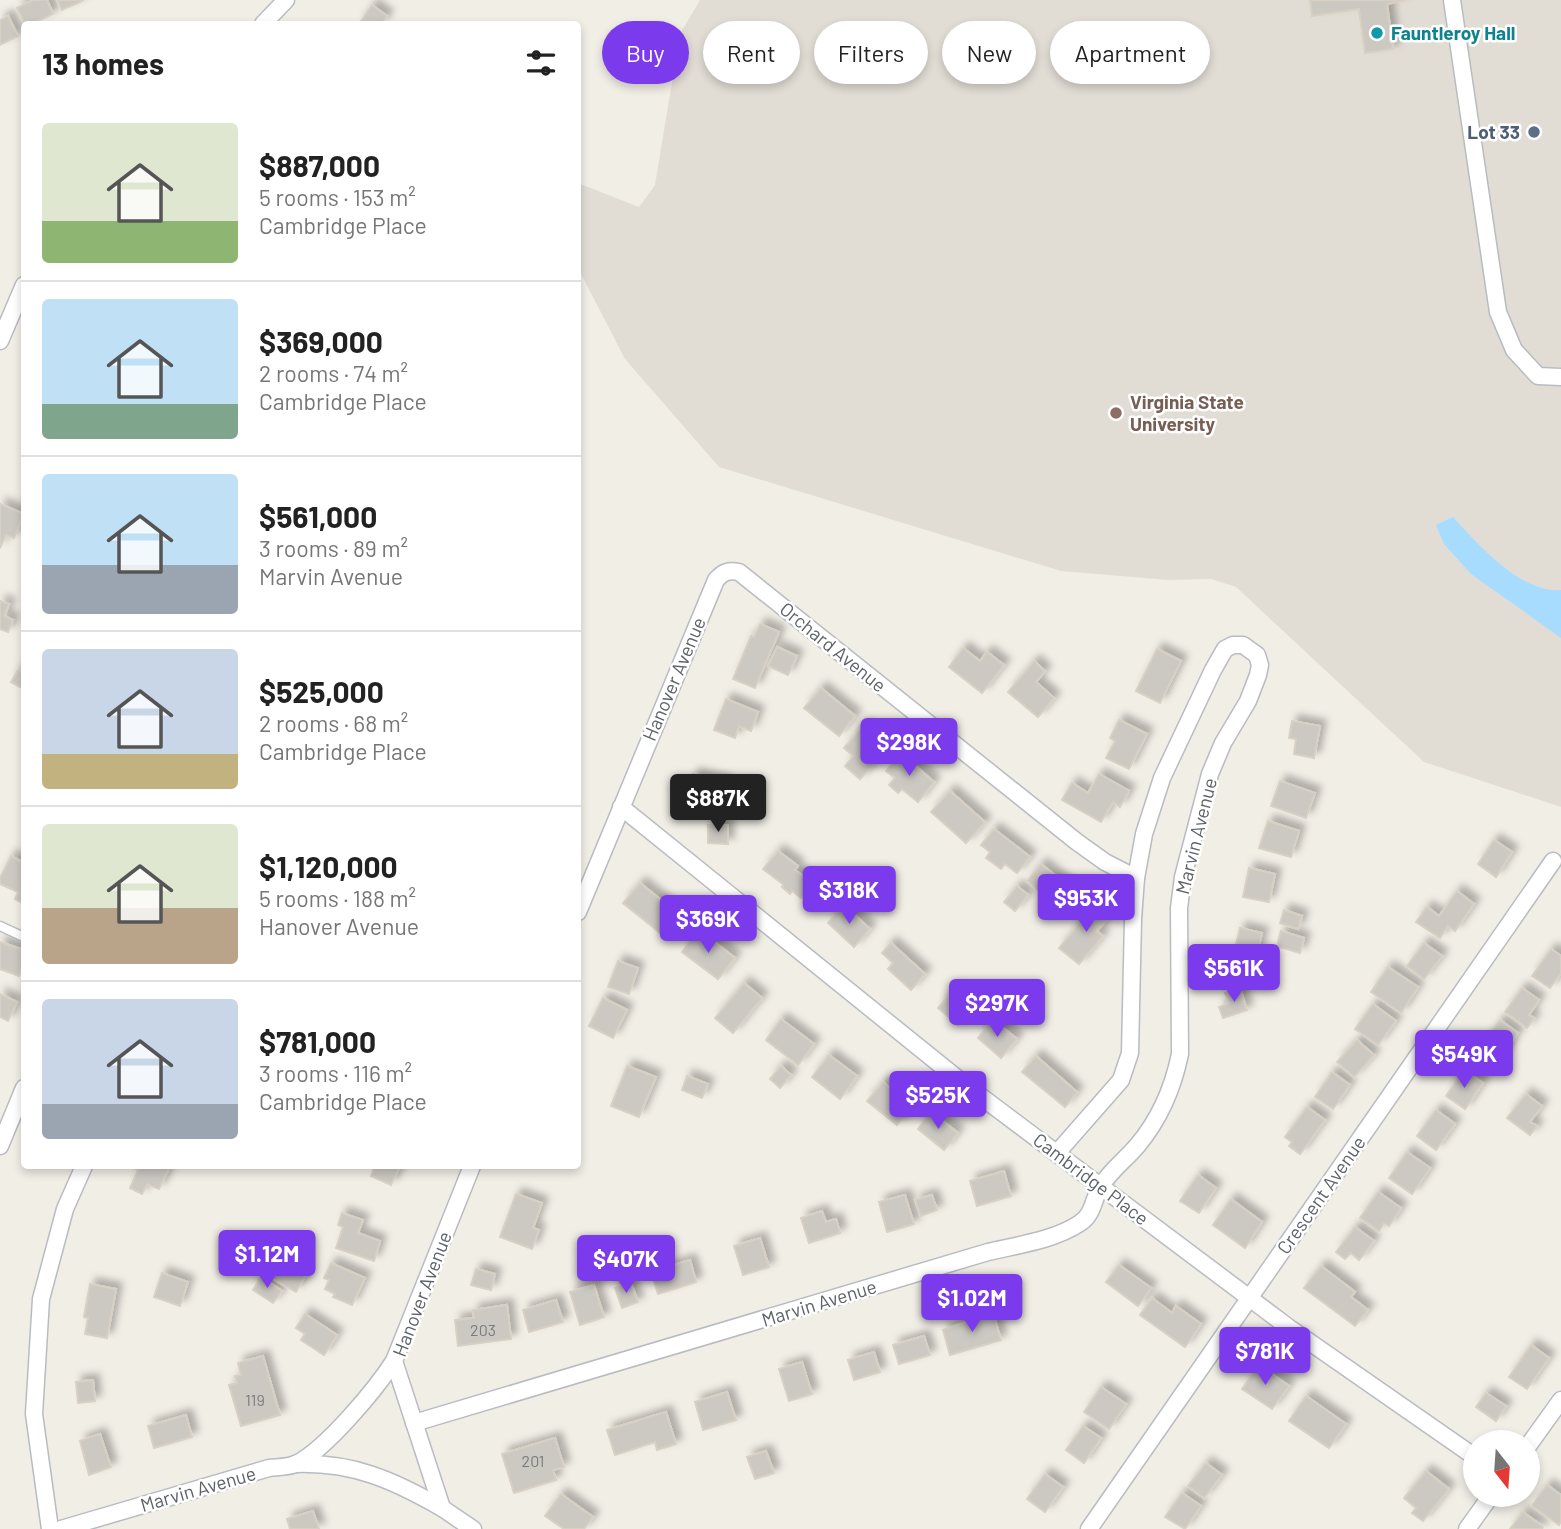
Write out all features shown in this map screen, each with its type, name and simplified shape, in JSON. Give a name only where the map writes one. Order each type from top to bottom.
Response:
[{"type":"street","points":[[267,21],[286,0]]},
{"type":"street","points":[[1451,0],[1498,312],[1514,350],[1538,376],[1561,377]]},
{"type":"street","points":[[0,341],[21,292]]},
{"type":"street","name":"Hanover Avenue","points":[[581,905],[716,580],[722,573],[730,570]]},
{"type":"street","name":"Orchard Avenue","points":[[730,570],[739,572],[1077,842],[1105,862],[1136,878]]},
{"type":"street","name":"Marvin Avenue","points":[[414,1423],[1068,1230],[1083,1221],[1091,1212],[1101,1186],[1139,1144],[1156,1119],[1177,1071],[1180,1054],[1179,908],[1183,877],[1210,774],[1223,743],[1248,701],[1258,675],[1260,665],[1256,655],[1243,645],[1225,649],[1213,670],[1156,794],[1144,834],[1136,878],[1128,1066],[1121,1080],[1057,1153]]},
{"type":"street","name":"Cambridge Place","points":[[621,807],[952,1074],[1249,1297],[1463,1449]]},
{"type":"street","name":"Crescent Avenue","points":[[1089,1529],[1553,861]]},
{"type":"street","points":[[0,1146],[21,1095]]},
{"type":"street","points":[[50,1529],[34,1414],[41,1299],[65,1209],[83,1169]]},
{"type":"street","name":"Hanover Avenue","points":[[442,1508],[394,1361],[471,1169]]},
{"type":"street","name":"Marvin Avenue","points":[[295,1464],[340,1426],[373,1391],[394,1361]]},
{"type":"street","points":[[1539,1430],[1561,1400]]},
{"type":"street","name":"Marvin Avenue","points":[[61,1529],[270,1468],[295,1464],[342,1467],[375,1474],[401,1484],[472,1529]]},
{"type":"street","points":[[1467,1529],[1483,1507]]},
{"type":"lane","points":[[0,926],[21,936]]},
{"type":"shaded area","name":"Virginia State University","points":[[700,0],[1561,0],[1561,807],[1424,762],[1236,587],[1211,579],[1169,580],[1061,571],[719,467],[625,359],[581,274],[581,184],[639,207],[655,185],[672,84],[689,84],[688,21]]},
{"type":"water","points":[[1453,517],[1487,553],[1516,576],[1546,589],[1561,590],[1561,638],[1471,574],[1444,544],[1436,525]]},
{"type":"building","points":[[33,0],[47,0],[53,14],[38,21],[24,21],[17,8]]},
{"type":"building","points":[[57,0],[84,0],[62,10]]},
{"type":"building","name":"Fauntleroy Hall","points":[[1310,0],[1405,0],[1387,4],[1393,49],[1365,53],[1359,9],[1312,16]]},
{"type":"building","points":[[372,5],[387,16],[384,21],[361,21]]},
{"type":"building","points":[[8,16],[18,36],[0,45],[0,20]]},
{"type":"building","points":[[0,504],[21,513],[21,521],[14,538],[6,535],[0,548]]},
{"type":"building","points":[[0,601],[9,604],[4,616],[13,620],[8,632],[0,629]]},
{"type":"building","points":[[760,624],[779,632],[755,688],[733,679],[751,636],[754,637]]},
{"type":"building","points":[[777,647],[797,656],[788,675],[768,666]]},
{"type":"building","points":[[963,648],[980,661],[987,652],[1004,665],[982,693],[949,667]]},
{"type":"building","points":[[1157,649],[1181,661],[1160,703],[1136,691]]},
{"type":"building","points":[[1034,661],[1045,671],[1036,682],[1054,698],[1038,717],[1008,692]]},
{"type":"building","points":[[18,670],[21,672],[21,687],[11,682]]},
{"type":"building","points":[[821,688],[855,716],[839,736],[804,708]]},
{"type":"building","points":[[726,699],[758,712],[751,731],[739,726],[735,738],[714,730]]},
{"type":"building","points":[[1119,720],[1147,734],[1129,769],[1106,758],[1115,741],[1110,738]]},
{"type":"building","points":[[1292,721],[1320,726],[1314,758],[1294,754],[1296,739],[1289,738]]},
{"type":"building","points":[[863,726],[888,748],[860,779],[845,766],[853,756],[844,748]]},
{"type":"building","points":[[901,753],[934,782],[918,802],[902,789],[898,793],[889,785],[895,778],[886,771]]},
{"type":"building","points":[[693,774],[726,782],[721,802],[717,801],[713,819],[683,812]]},
{"type":"building","points":[[1099,774],[1129,791],[1120,807],[1113,802],[1101,822],[1062,800],[1072,783],[1088,793]]},
{"type":"building","points":[[1280,781],[1315,793],[1306,818],[1271,806]]},
{"type":"building","points":[[950,791],[985,822],[966,843],[931,812]]},
{"type":"building","points":[[1268,821],[1299,831],[1291,857],[1259,848]]},
{"type":"building","points":[[708,825],[728,825],[728,844],[708,843]]},
{"type":"building","points":[[994,829],[1030,857],[1017,873],[1005,864],[1001,869],[986,858],[990,852],[981,845]]},
{"type":"building","points":[[1494,840],[1512,852],[1496,877],[1478,864]]},
{"type":"building","points":[[778,851],[798,866],[795,870],[812,883],[801,898],[792,891],[790,894],[782,887],[784,885],[763,869]]},
{"type":"building","points":[[11,856],[21,861],[21,902],[15,899],[18,892],[0,884],[0,878]]},
{"type":"building","points":[[1041,864],[1070,887],[1056,905],[1027,881]]},
{"type":"building","points":[[1249,868],[1275,874],[1269,902],[1243,897]]},
{"type":"building","points":[[640,883],[676,912],[659,932],[623,903]]},
{"type":"building","points":[[1017,886],[1028,895],[1015,911],[1004,902]]},
{"type":"building","points":[[1457,891],[1474,904],[1455,931],[1448,926],[1440,938],[1416,922],[1427,907],[1439,916]]},
{"type":"building","points":[[1098,901],[1112,913],[1097,931],[1103,936],[1079,964],[1059,948]]},
{"type":"building","points":[[844,905],[870,929],[854,947],[828,923]]},
{"type":"building","points":[[1284,910],[1302,916],[1298,929],[1280,923]]},
{"type":"building","points":[[1240,928],[1262,933],[1253,970],[1231,964]]},
{"type":"building","points":[[699,930],[735,958],[718,979],[682,952]]},
{"type":"building","points":[[1281,931],[1304,938],[1300,953],[1277,946]]},
{"type":"building","points":[[0,942],[21,949],[19,976],[0,969]]},
{"type":"building","points":[[891,943],[925,974],[911,990],[888,969],[893,963],[882,953]]},
{"type":"building","points":[[1424,943],[1442,956],[1424,979],[1407,966]]},
{"type":"building","points":[[1551,949],[1561,956],[1561,973],[1550,988],[1532,976]]},
{"type":"building","points":[[618,961],[638,968],[629,994],[608,987]]},
{"type":"building","points":[[1388,967],[1418,987],[1401,1013],[1371,992]]},
{"type":"building","points":[[744,983],[762,998],[733,1033],[715,1018]]},
{"type":"building","points":[[1240,988],[1247,1010],[1223,1018],[1219,1007],[1229,1003],[1225,993]]},
{"type":"building","points":[[1522,988],[1539,1000],[1529,1015],[1534,1018],[1527,1028],[1505,1012]]},
{"type":"building","points":[[953,990],[973,1006],[958,1025],[938,1008]]},
{"type":"building","points":[[0,994],[17,1002],[8,1021],[0,1017]]},
{"type":"building","points":[[603,998],[627,1010],[613,1038],[589,1026]]},
{"type":"building","points":[[1373,1004],[1396,1021],[1378,1045],[1355,1029]]},
{"type":"building","points":[[781,1019],[814,1044],[798,1065],[766,1040]]},
{"type":"building","points":[[993,1020],[1017,1039],[1001,1058],[978,1038]]},
{"type":"building","points":[[1500,1020],[1518,1033],[1499,1060],[1481,1047]]},
{"type":"building","points":[[1357,1040],[1374,1055],[1354,1077],[1337,1062]]},
{"type":"building","points":[[829,1055],[857,1076],[840,1099],[812,1077]]},
{"type":"building","points":[[1036,1056],[1077,1092],[1065,1107],[1022,1072]]},
{"type":"building","points":[[627,1066],[656,1077],[639,1117],[611,1106]]},
{"type":"building","points":[[781,1066],[791,1075],[780,1088],[770,1079]]},
{"type":"building","points":[[1464,1070],[1483,1083],[1465,1109],[1446,1096]]},
{"type":"building","points":[[1332,1072],[1350,1085],[1333,1109],[1315,1097]]},
{"type":"building","points":[[687,1076],[708,1084],[702,1098],[682,1090]]},
{"type":"building","points":[[883,1082],[912,1107],[897,1125],[867,1101]]},
{"type":"building","points":[[1526,1094],[1542,1106],[1530,1122],[1537,1126],[1530,1135],[1507,1118]]},
{"type":"building","points":[[1307,1107],[1325,1120],[1300,1154],[1289,1146],[1292,1142],[1285,1137]]},
{"type":"building","points":[[1436,1110],[1455,1124],[1436,1150],[1417,1136]]},
{"type":"building","points":[[931,1112],[958,1133],[944,1150],[918,1129]]},
{"type":"building","points":[[1407,1152],[1430,1168],[1412,1194],[1389,1178]]},
{"type":"building","points":[[136,1169],[169,1169],[159,1189],[147,1184],[142,1194],[130,1188],[138,1170]]},
{"type":"building","points":[[374,1169],[399,1169],[391,1185],[371,1176]]},
{"type":"building","points":[[1004,1171],[1011,1196],[977,1206],[970,1181]]},
{"type":"building","points":[[1198,1175],[1216,1188],[1199,1213],[1180,1201]]},
{"type":"building","points":[[1378,1192],[1401,1208],[1389,1226],[1384,1223],[1379,1231],[1360,1218]]},
{"type":"building","points":[[516,1194],[542,1203],[533,1228],[539,1230],[532,1249],[500,1237]]},
{"type":"building","points":[[905,1195],[914,1224],[887,1232],[879,1202]]},
{"type":"building","points":[[932,1195],[937,1210],[921,1216],[915,1200]]},
{"type":"building","points":[[1231,1199],[1262,1222],[1245,1248],[1213,1225]]},
{"type":"building","points":[[822,1211],[826,1222],[836,1219],[840,1233],[809,1243],[801,1218]]},
{"type":"building","points":[[342,1213],[363,1220],[358,1233],[380,1241],[374,1261],[336,1248],[343,1227],[338,1225]]},
{"type":"building","points":[[1355,1227],[1374,1241],[1359,1260],[1351,1253],[1345,1259],[1336,1252]]},
{"type":"building","points":[[760,1238],[769,1267],[743,1275],[734,1246]]},
{"type":"building","points":[[690,1260],[696,1282],[658,1294],[651,1272]]},
{"type":"building","points":[[283,1263],[305,1276],[296,1292],[273,1279]]},
{"type":"building","points":[[331,1263],[365,1278],[352,1305],[333,1297],[335,1294],[325,1289],[329,1280],[324,1278]]},
{"type":"building","points":[[1119,1265],[1151,1288],[1138,1306],[1106,1282]]},
{"type":"building","points":[[1321,1266],[1355,1292],[1351,1297],[1368,1310],[1355,1326],[1304,1288]]},
{"type":"building","points":[[476,1269],[495,1274],[491,1290],[471,1285]]},
{"type":"building","points":[[162,1273],[188,1282],[180,1306],[154,1297]]},
{"type":"building","points":[[261,1277],[282,1291],[273,1303],[253,1290]]},
{"type":"building","points":[[631,1283],[638,1302],[622,1308],[615,1288]]},
{"type":"building","points":[[90,1284],[116,1289],[107,1338],[85,1334],[88,1318],[84,1317]]},
{"type":"building","points":[[594,1285],[604,1317],[580,1325],[570,1292]]},
{"type":"building","points":[[1152,1298],[1172,1313],[1176,1306],[1201,1324],[1185,1347],[1140,1315]]},
{"type":"building","points":[[556,1300],[563,1322],[529,1332],[523,1310]]},
{"type":"building","points":[[507,1305],[511,1339],[458,1346],[455,1320],[474,1318],[473,1310]]},
{"type":"building","points":[[993,1313],[1001,1340],[950,1355],[943,1330]]},
{"type":"building","points":[[305,1314],[337,1335],[324,1355],[301,1340],[305,1334],[296,1328]]},
{"type":"building","points":[[924,1336],[930,1355],[899,1364],[893,1345]]},
{"type":"building","points":[[1531,1345],[1549,1358],[1527,1389],[1509,1377]]},
{"type":"building","points":[[874,1352],[880,1372],[854,1380],[848,1360]]},
{"type":"building","points":[[263,1356],[280,1415],[241,1426],[229,1385],[237,1383],[235,1376],[241,1375],[238,1363]]},
{"type":"building","points":[[802,1362],[812,1394],[789,1401],[779,1369]]},
{"type":"building","points":[[1259,1365],[1289,1386],[1272,1409],[1242,1389]]},
{"type":"building","points":[[93,1380],[95,1401],[78,1403],[76,1382]]},
{"type":"building","points":[[1101,1387],[1126,1404],[1109,1429],[1084,1412]]},
{"type":"building","points":[[727,1392],[736,1420],[703,1430],[695,1402]]},
{"type":"building","points":[[1486,1393],[1506,1406],[1496,1421],[1476,1407]]},
{"type":"building","points":[[1306,1396],[1346,1424],[1329,1448],[1289,1421]]},
{"type":"building","points":[[666,1412],[676,1444],[657,1450],[655,1442],[615,1455],[607,1430]]},
{"type":"building","points":[[186,1415],[192,1437],[154,1448],[148,1426]]},
{"type":"building","points":[[1083,1426],[1101,1438],[1084,1463],[1066,1450]]},
{"type":"building","points":[[100,1434],[111,1467],[89,1475],[80,1441]]},
{"type":"building","points":[[555,1438],[564,1467],[553,1470],[556,1480],[514,1493],[502,1454]]},
{"type":"building","points":[[766,1451],[774,1473],[755,1479],[747,1457]]},
{"type":"building","points":[[1206,1463],[1222,1475],[1204,1498],[1188,1486]]},
{"type":"building","points":[[1426,1471],[1449,1489],[1423,1521],[1412,1513],[1416,1508],[1404,1498]]},
{"type":"building","points":[[1045,1474],[1063,1487],[1045,1512],[1027,1499]]},
{"type":"building","points":[[1547,1485],[1561,1495],[1559,1525],[1533,1507],[1540,1507],[1540,1495]]},
{"type":"building","points":[[1182,1493],[1201,1506],[1185,1529],[1165,1517]]},
{"type":"building","points":[[561,1494],[593,1517],[584,1529],[564,1529],[545,1516]]},
{"type":"building","points":[[313,1511],[319,1529],[290,1529],[287,1519]]},
{"type":"building","points":[[1523,1512],[1543,1527],[1542,1529],[1510,1529]]},
{"type":"place","name":"Fauntleroy Hall","points":[[1377,33]]},
{"type":"place","name":"Lot 33","points":[[1534,132]]},
{"type":"place","name":"Virginia State University","points":[[1116,413]]}]
